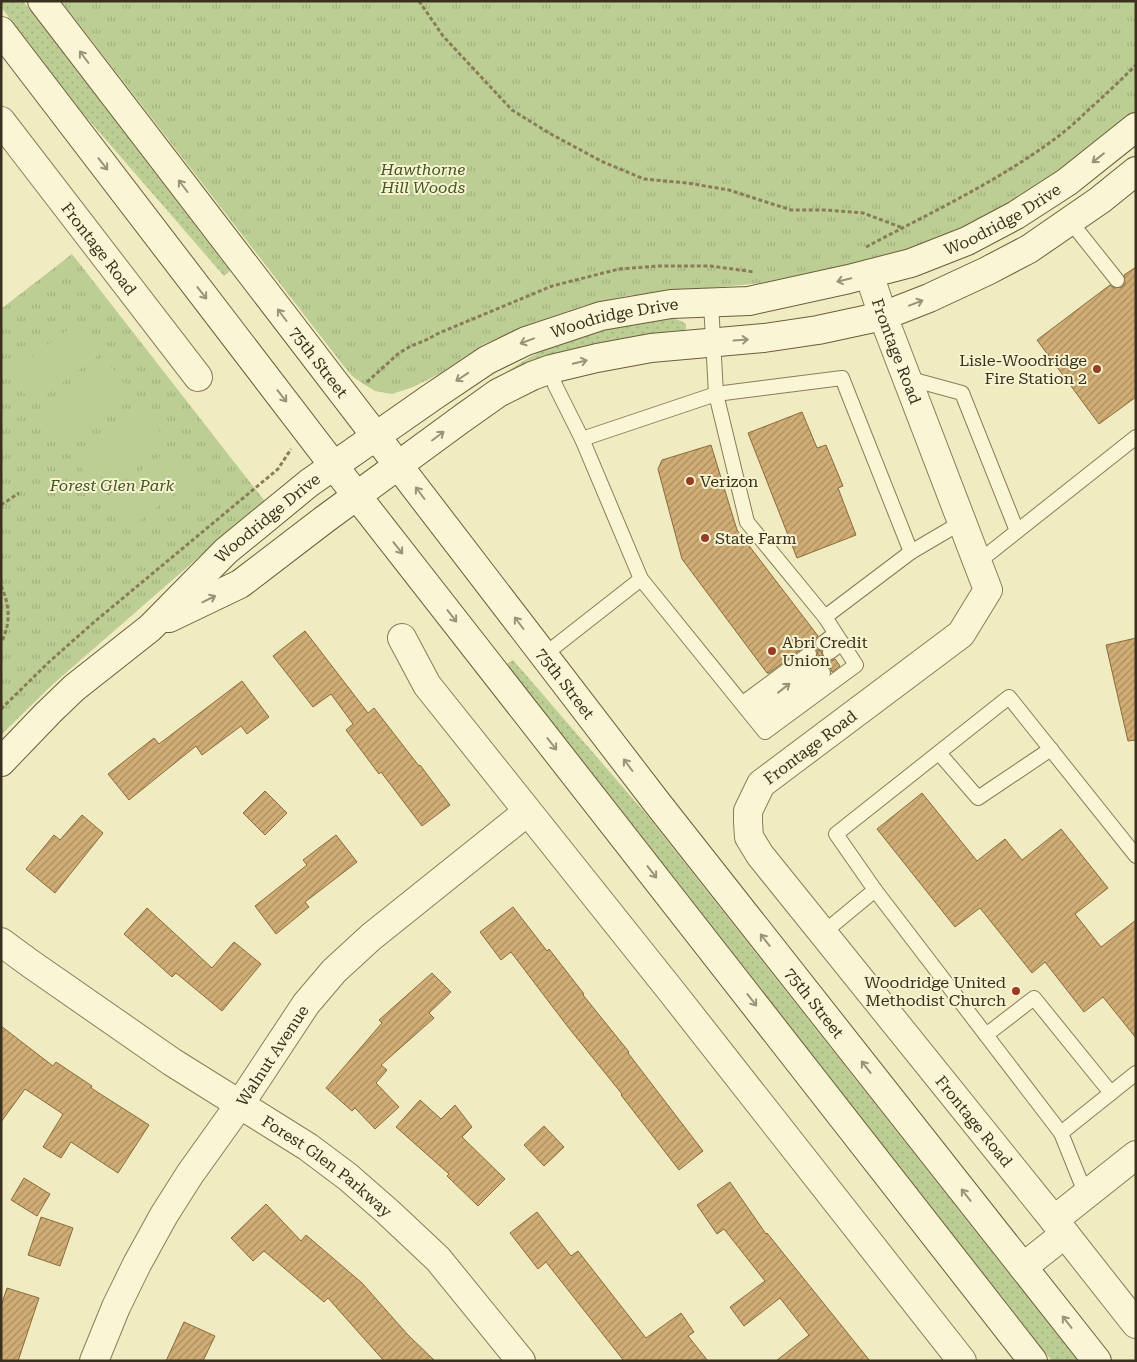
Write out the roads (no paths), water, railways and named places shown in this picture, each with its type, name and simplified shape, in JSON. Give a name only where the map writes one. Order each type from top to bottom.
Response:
[{"type":"street","name":"75th Street","points":[[42,1],[664,812],[1097,1361]]},
{"type":"street","points":[[1,31],[357,496],[1034,1361]]},
{"type":"street","name":"Frontage Road","points":[[1,121],[198,377]]},
{"type":"street","name":"Woodridge Drive","points":[[1,762],[74,688],[150,628],[226,551],[309,483],[487,360],[526,341],[601,316],[671,304],[750,301],[866,261],[920,259],[966,241],[1016,215],[1067,182],[1136,127]]},
{"type":"street","name":"Woodridge Drive","points":[[150,628],[240,584],[399,465],[498,394],[532,376],[551,369],[597,358],[651,348],[764,338],[818,330],[883,316],[929,298],[1029,249],[1100,200],[1136,171]]},
{"type":"street","name":"Frontage Road","points":[[866,261],[883,316],[988,590],[960,634],[760,784],[748,811],[749,837],[760,855],[1136,1324]]},
{"type":"street","points":[[402,638],[427,685],[672,992],[962,1361]]},
{"type":"street","name":"Walnut Avenue","points":[[94,1361],[116,1307],[164,1215],[306,1004],[334,971],[378,931],[527,812]]},
{"type":"street","name":"Forest Glen Parkway","points":[[1,942],[172,1062],[308,1147],[348,1177],[438,1259],[521,1361]]},
{"type":"street","points":[[1023,1267],[1086,1195],[1136,1154]]},
{"type":"lane","points":[[1070,220],[1117,280]]},
{"type":"lane","points":[[551,369],[555,385],[582,439],[641,579],[765,732],[856,665],[836,648],[825,617],[747,522],[716,394],[711,303]]},
{"type":"lane","points":[[582,439],[716,394],[842,378],[911,552]]},
{"type":"lane","points":[[907,378],[962,393],[1017,531]]},
{"type":"lane","points":[[977,563],[1136,437]]},
{"type":"lane","points":[[825,617],[911,552],[962,522]]},
{"type":"lane","points":[[544,655],[641,579]]},
{"type":"lane","points":[[751,713],[816,663],[751,713]]},
{"type":"lane","points":[[1086,1195],[1062,1133],[875,890],[836,834],[1010,697],[1136,856]]},
{"type":"lane","points":[[939,753],[978,798],[1051,749]]},
{"type":"lane","points":[[823,933],[875,890]]},
{"type":"lane","points":[[986,1035],[1034,998],[1111,1093]]},
{"type":"lane","points":[[1062,1133],[1136,1073]]},
{"type":"place","name":"Lisle-Woodridge Fire Station 2","points":[[1097,369]]},
{"type":"place","name":"Verizon","points":[[690,481]]},
{"type":"place","name":"State Farm","points":[[705,538]]},
{"type":"place","name":"Abri Credit Union","points":[[772,651]]},
{"type":"place","name":"Woodridge United Methodist Church","points":[[1016,991]]},
{"type":"park label","name":"Hawthorne Hill Woods","points":[[423,178]]},
{"type":"park label","name":"Forest Glen Park","points":[[112,485]]}]
